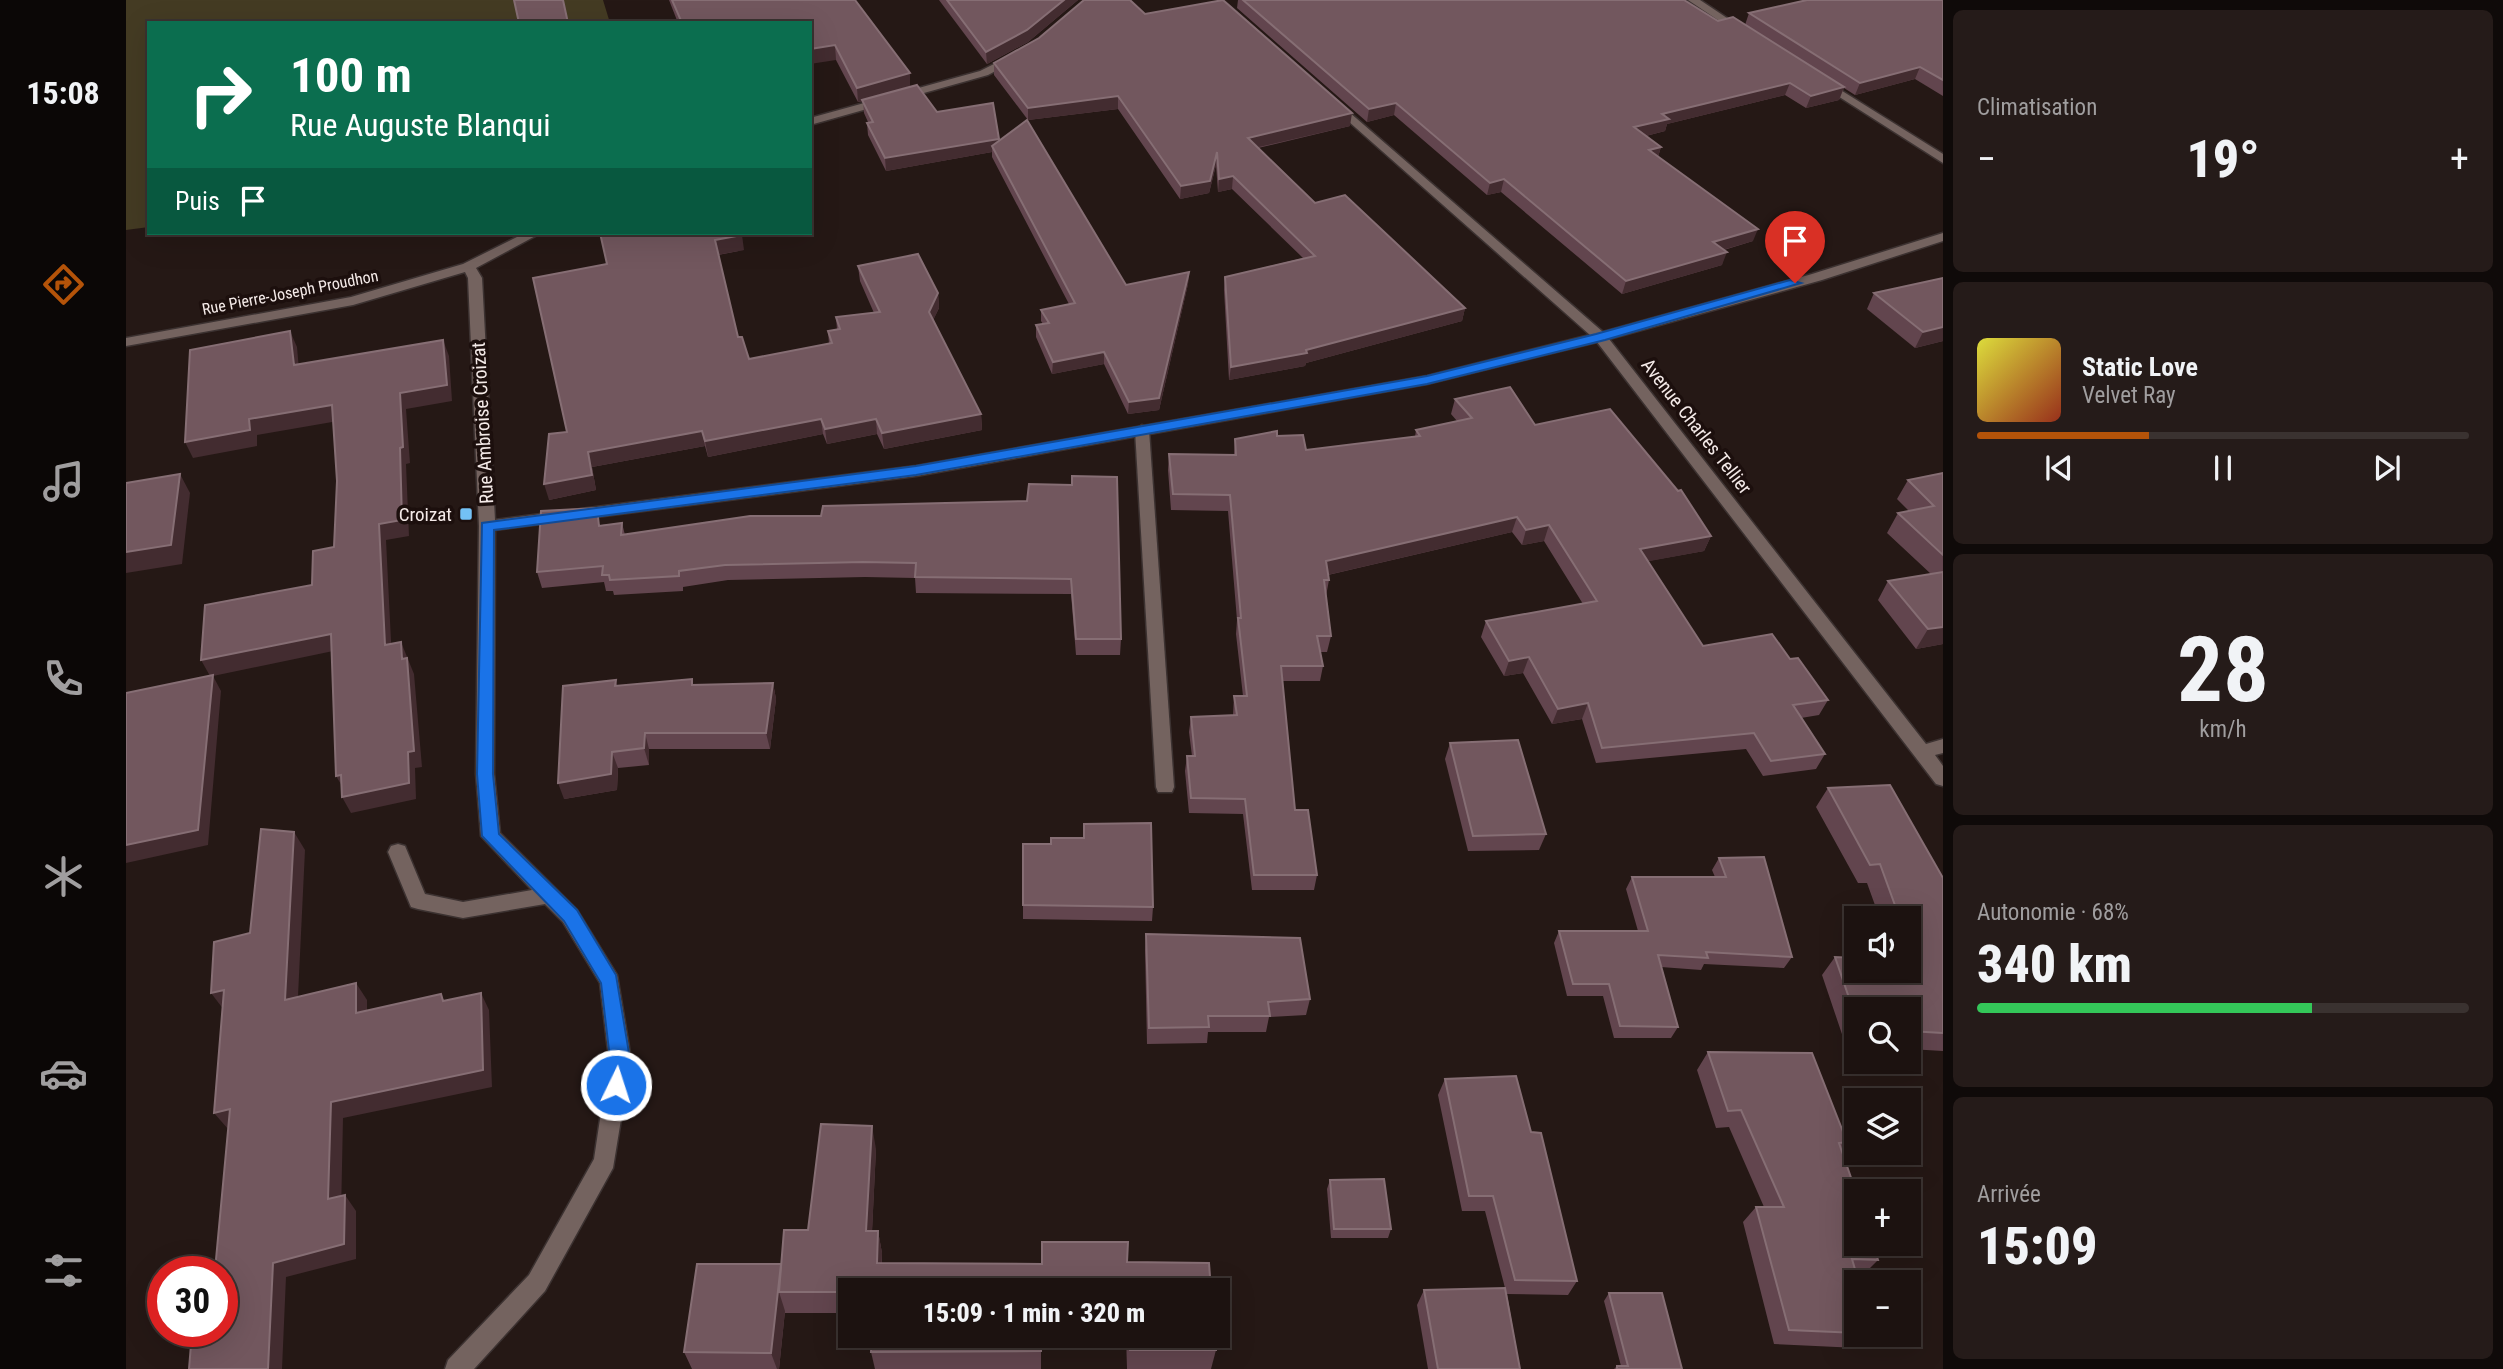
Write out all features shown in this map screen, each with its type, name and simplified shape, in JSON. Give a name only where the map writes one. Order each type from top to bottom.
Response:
[{"type":"street","points":[[1693,0],[1749,36]]},
{"type":"street","points":[[812,121],[984,73],[1023,52]]},
{"type":"street","points":[[1807,72],[1943,159]]},
{"type":"street","name":"Avenue Charles Tellier","points":[[1321,91],[1600,337],[1943,779]]},
{"type":"street","name":"Rue Pierre-Joseph Proudhon","points":[[126,342],[353,301],[468,267],[531,235]]},
{"type":"street","points":[[487,526],[916,471],[1427,380],[1600,337],[1817,277],[1943,237]]},
{"type":"street","name":"Rue Ambroise Croizat","points":[[457,1369],[537,1283],[605,1161],[620,1059],[610,981],[570,916],[491,836],[485,774],[487,526],[475,278],[468,267]]},
{"type":"street","points":[[1142,430],[1165,788]]},
{"type":"street","points":[[1924,752],[1943,746]]},
{"type":"street","points":[[398,852],[418,901],[463,910],[550,895]]},
{"type":"shaded area","points":[[126,0],[603,0],[609,21],[147,21],[147,227],[126,230]]},
{"type":"building","points":[[514,0],[563,0],[568,21],[519,21]]},
{"type":"building","points":[[672,0],[855,0],[910,73],[857,88],[835,45],[812,49],[812,21],[681,21]]},
{"type":"building","points":[[947,0],[1064,0],[1027,30],[986,52]]},
{"type":"building","points":[[1084,0],[1130,0],[1145,14],[1223,0],[1352,113],[1248,138],[1315,203],[1345,195],[1465,308],[1306,350],[1307,353],[1231,367],[1225,277],[1315,256],[1233,176],[1219,179],[1217,152],[1210,181],[1181,186],[1118,96],[1028,108],[994,63],[1039,38]]},
{"type":"building","points":[[1243,0],[1684,0],[1718,21],[1733,17],[1844,87],[1811,96],[1790,83],[1662,114],[1669,119],[1634,127],[1661,147],[1649,150],[1758,229],[1713,242],[1727,252],[1626,281],[1504,179],[1490,183],[1396,103],[1369,109]]},
{"type":"building","points":[[1807,0],[1943,0],[1943,80],[1920,67],[1860,83],[1749,13]]},
{"type":"building","points":[[917,85],[937,112],[993,103],[999,139],[885,158],[867,123],[873,122],[862,100]]},
{"type":"building","points":[[1027,120],[1126,285],[1189,272],[1159,398],[1129,402],[1104,352],[1053,362],[1036,325],[1049,323],[1041,310],[1075,303],[992,146]]},
{"type":"building","points":[[600,235],[742,235],[715,240],[738,337],[742,337],[749,359],[832,343],[828,331],[840,329],[836,317],[880,312],[858,266],[918,254],[938,293],[929,312],[981,414],[882,433],[876,419],[825,429],[821,419],[705,441],[702,431],[588,452],[592,475],[544,484],[549,434],[567,432],[533,278],[607,264]]},
{"type":"building","points":[[1943,278],[1943,327],[1923,332],[1874,293]]},
{"type":"building","points":[[290,331],[294,365],[443,340],[447,385],[400,393],[403,447],[400,448],[402,520],[379,524],[385,645],[401,642],[402,659],[407,658],[414,751],[408,752],[409,783],[342,797],[341,775],[336,776],[331,634],[201,660],[205,605],[312,585],[313,551],[334,547],[337,481],[332,405],[249,419],[250,430],[185,442],[190,350]]},
{"type":"building","points":[[1510,387],[1535,425],[1610,409],[1678,491],[1681,490],[1711,536],[1640,549],[1703,646],[1772,634],[1790,659],[1798,658],[1828,700],[1793,705],[1825,754],[1771,761],[1754,733],[1602,748],[1588,703],[1558,709],[1529,657],[1509,661],[1486,621],[1597,601],[1549,525],[1526,530],[1517,517],[1326,561],[1329,580],[1324,580],[1331,636],[1317,636],[1323,666],[1281,666],[1295,810],[1308,810],[1317,875],[1254,875],[1245,799],[1191,798],[1187,756],[1195,756],[1191,717],[1237,715],[1234,696],[1247,696],[1238,618],[1241,618],[1230,495],[1173,494],[1169,454],[1236,455],[1235,439],[1277,431],[1277,436],[1303,435],[1306,450],[1420,436],[1416,430],[1472,418],[1455,399]]},
{"type":"building","points":[[1943,473],[1943,555],[1898,513],[1934,506],[1908,480]]},
{"type":"building","points":[[180,474],[171,545],[126,552],[126,483]]},
{"type":"building","points":[[1072,476],[1117,477],[1121,639],[1076,639],[1071,579],[915,577],[916,563],[863,562],[725,565],[679,571],[679,576],[610,580],[609,575],[602,575],[603,566],[537,572],[541,511],[597,508],[599,526],[622,523],[621,535],[750,516],[821,516],[823,506],[1027,501],[1029,484],[1072,485]]},
{"type":"building","points":[[1943,572],[1943,627],[1928,629],[1888,581]]},
{"type":"building","points":[[213,675],[198,830],[126,845],[126,693]]},
{"type":"building","points":[[692,679],[692,685],[773,683],[766,733],[645,733],[644,748],[612,752],[611,774],[558,783],[563,686],[616,680],[615,686]]},
{"type":"building","points":[[1518,740],[1546,834],[1473,836],[1450,743]]},
{"type":"building","points":[[1890,785],[1943,878],[1943,1033],[1921,1032],[1921,997],[1849,997],[1835,957],[1844,957],[1844,983],[1921,983],[1921,906],[1895,906],[1880,864],[1870,865],[1828,788]]},
{"type":"building","points":[[1151,823],[1153,907],[1023,905],[1023,844],[1051,844],[1051,838],[1084,838],[1084,824]]},
{"type":"building","points":[[261,829],[294,832],[285,1000],[356,983],[356,1013],[441,994],[443,1001],[481,993],[483,1070],[331,1102],[328,1199],[345,1195],[344,1244],[273,1263],[268,1369],[189,1369],[191,1347],[238,1347],[238,1256],[216,1256],[230,1109],[214,1113],[224,990],[211,993],[214,942],[250,933]]},
{"type":"building","points":[[1764,857],[1792,957],[1706,952],[1708,958],[1658,955],[1678,1027],[1620,1026],[1609,984],[1573,984],[1559,931],[1648,931],[1632,877],[1726,877],[1719,858]]},
{"type":"building","points":[[1146,934],[1300,938],[1310,999],[1268,1002],[1270,1016],[1208,1016],[1209,1027],[1149,1028]]},
{"type":"building","points":[[1708,1052],[1812,1053],[1844,1134],[1844,1142],[1839,1143],[1844,1165],[1847,1165],[1851,1179],[1844,1179],[1844,1256],[1877,1256],[1878,1260],[1852,1259],[1855,1270],[1844,1270],[1844,1332],[1789,1330],[1756,1207],[1784,1207],[1741,1110],[1728,1111]]},
{"type":"building","points":[[1516,1076],[1531,1132],[1541,1133],[1577,1281],[1515,1280],[1493,1196],[1469,1196],[1445,1079]]},
{"type":"building","points":[[821,1124],[872,1126],[866,1231],[878,1231],[877,1263],[1042,1264],[1042,1242],[1128,1242],[1127,1262],[1209,1263],[1210,1278],[838,1278],[838,1292],[779,1292],[784,1230],[808,1230]]},
{"type":"building","points":[[1384,1179],[1391,1229],[1334,1229],[1330,1180]]},
{"type":"building","points":[[697,1264],[781,1264],[771,1353],[684,1352]]},
{"type":"building","points":[[1505,1288],[1520,1369],[1438,1369],[1424,1290]]},
{"type":"building","points":[[1609,1293],[1662,1293],[1682,1369],[1617,1369],[1617,1366],[1628,1366]]},
{"type":"building","points":[[871,1348],[1041,1348],[1041,1351],[871,1352]]},
{"type":"building","points":[[1130,1348],[1216,1350],[1130,1350]]},
{"type":"place","name":"Croizat","points":[[466,514]]},
{"type":"route","points":[[616,1085],[620,1059],[610,981],[570,916],[491,836],[485,774],[487,526],[916,471],[1427,380],[1600,337],[1795,283]]}]
